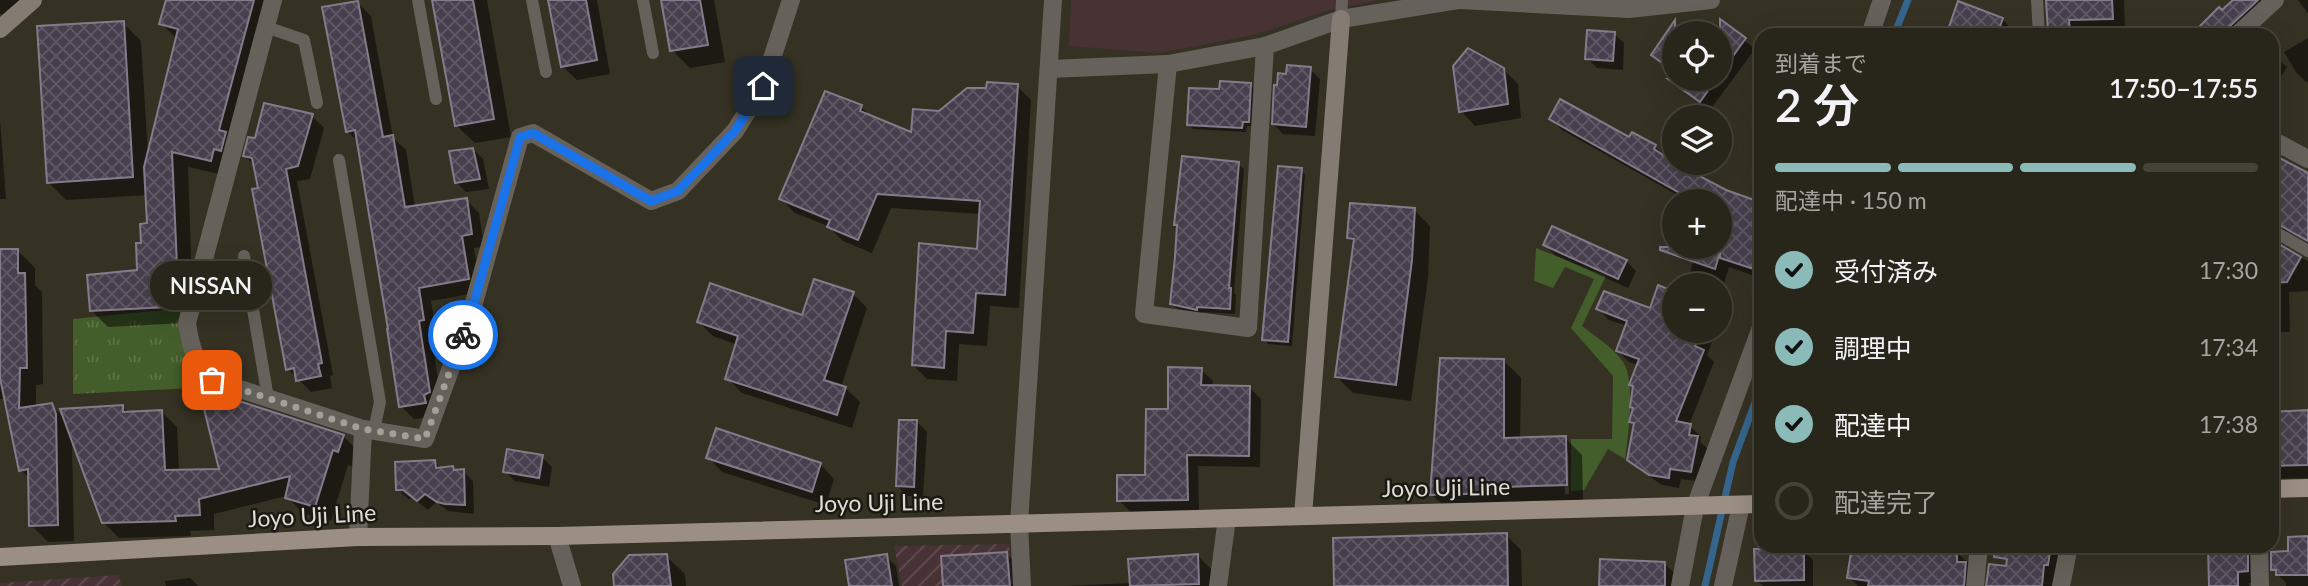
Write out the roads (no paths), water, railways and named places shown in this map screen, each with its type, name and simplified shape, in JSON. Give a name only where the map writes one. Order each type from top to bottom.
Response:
[{"type":"main road","points":[[2279,489],[2308,488]]},
{"type":"main road","name":"Joyo Uji Line","points":[[0,557],[358,537],[558,536],[1754,504]]},
{"type":"street","points":[[0,29],[33,0]]},
{"type":"street","points":[[273,0],[187,323],[191,347],[212,380],[369,430],[425,439],[472,310],[520,137],[533,133],[651,201],[678,191],[735,131],[763,86],[791,0]]},
{"type":"street","points":[[1022,586],[1019,524],[1053,0]]},
{"type":"street","points":[[1049,69],[1168,64],[1265,46],[1340,19],[1459,0],[1629,9],[1711,0]]},
{"type":"street","points":[[1872,28],[1882,0]]},
{"type":"street","points":[[2244,28],[2274,0]]},
{"type":"street","points":[[1303,516],[1340,19]]},
{"type":"street","points":[[1168,64],[1144,314],[1248,328],[1265,46]]},
{"type":"street","points":[[2279,143],[2308,159]]},
{"type":"street","points":[[1680,586],[1701,507],[1754,348]]},
{"type":"street","points":[[358,537],[369,430]]},
{"type":"street","points":[[1723,586],[1737,505]]},
{"type":"street","points":[[1218,586],[1227,518]]},
{"type":"street","points":[[558,536],[572,586]]},
{"type":"street","points":[[1975,586],[1978,553]]},
{"type":"street","points":[[2061,586],[2068,553]]},
{"type":"street","points":[[2259,553],[2260,586]]},
{"type":"lane","points":[[418,0],[436,99]]},
{"type":"lane","points":[[532,0],[546,72]]},
{"type":"lane","points":[[643,0],[653,53]]},
{"type":"lane","points":[[1340,19],[1342,0]]},
{"type":"lane","points":[[2037,0],[2039,28]]},
{"type":"lane","points":[[266,27],[304,40],[317,103]]},
{"type":"lane","points":[[340,160],[380,402],[369,430]]},
{"type":"lane","points":[[2279,234],[2308,251]]},
{"type":"lane","points":[[243,256],[268,398]]},
{"type":"waterway","points":[[1897,28],[1908,0]]},
{"type":"waterway","points":[[1705,586],[1733,462],[1754,405]]},
{"type":"place","name":"NISSAN","points":[[212,380]]}]
